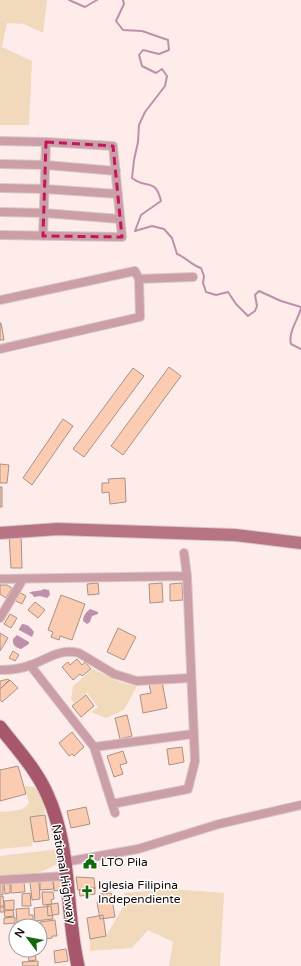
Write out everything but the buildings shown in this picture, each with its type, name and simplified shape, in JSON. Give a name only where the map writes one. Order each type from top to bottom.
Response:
[{"type":"main road","name":"National Highway","points":[[0,727],[27,760],[47,794],[54,812],[64,862],[78,966]]},
{"type":"street","points":[[0,141],[113,146],[122,237],[0,235]]},
{"type":"street","points":[[43,236],[46,142]]},
{"type":"street","points":[[0,164],[46,165],[116,171]]},
{"type":"street","points":[[0,188],[45,189],[118,194]]},
{"type":"street","points":[[0,212],[44,213],[120,219]]},
{"type":"street","points":[[0,300],[135,271],[139,279],[140,317],[0,349]]},
{"type":"street","points":[[139,279],[193,278]]},
{"type":"street","points":[[0,534],[58,529],[235,535],[301,543]]},
{"type":"street","points":[[112,804],[188,789],[195,761],[190,678],[187,576],[184,553]]},
{"type":"street","points":[[0,579],[187,576]]},
{"type":"street","points":[[0,618],[23,579]]},
{"type":"street","points":[[0,676],[11,670],[30,665],[60,652],[72,651],[79,653],[114,674],[137,681],[190,678]]},
{"type":"street","points":[[30,665],[94,747],[115,813]]},
{"type":"street","points":[[0,670],[11,670]]},
{"type":"street","points":[[94,747],[193,734]]},
{"type":"street","points":[[64,862],[138,850],[219,824],[301,805]]},
{"type":"street","points":[[0,880],[66,876]]},
{"type":"highlighted area","points":[[46,142],[113,146],[122,237],[43,236]]},
{"type":"shaded area","points":[[0,0],[47,0],[43,33],[24,24],[7,23],[2,47],[32,61],[29,125],[0,125]]},
{"type":"shaded area","points":[[40,590],[49,590],[50,595],[47,598],[40,596],[34,597],[29,593]]},
{"type":"shaded area","points":[[90,609],[98,612],[98,614],[92,616],[90,622],[87,624],[83,621],[83,619],[87,611]]},
{"type":"shaded area","points":[[22,624],[28,625],[34,632],[32,637],[19,630]]},
{"type":"shaded area","points":[[17,635],[29,642],[29,644],[21,649],[16,647],[13,643],[13,639]]},
{"type":"shaded area","points":[[93,669],[119,682],[137,686],[124,710],[106,718],[91,712],[98,707],[87,693],[74,703],[71,699],[73,686]]},
{"type":"shaded area","points":[[25,786],[34,787],[42,796],[45,812],[36,822],[32,846],[0,849],[0,812],[20,810],[27,806],[29,803]]},
{"type":"shaded area","points":[[59,849],[60,861],[54,866],[32,874],[0,878],[0,856]]},
{"type":"shaded area","points":[[171,889],[224,893],[220,966],[169,966],[173,942],[148,930],[132,948],[90,951],[90,939],[106,936],[125,904],[124,893]]},
{"type":"waterway","points":[[69,0],[85,7],[97,0]]},
{"type":"waterway","points":[[123,0],[124,4],[116,21],[123,30],[142,31],[168,40],[169,50],[159,54],[143,50],[139,55],[142,66],[156,73],[162,69],[167,76],[165,86],[145,112],[139,125],[138,142],[132,178],[153,186],[159,194],[161,201],[141,215],[135,231],[152,226],[164,229],[172,238],[177,254],[201,268],[204,276],[203,283],[206,292],[216,295],[228,292],[236,304],[248,316],[255,311],[257,306],[255,295],[259,291],[281,301],[301,307]]},
{"type":"waterway","points":[[301,308],[292,330],[290,340],[291,344],[301,349]]},
{"type":"place","name":"LTO Pila","points":[[90,862]]},
{"type":"place","name":"Iglesia Filipina Independiente","points":[[87,892]]}]
